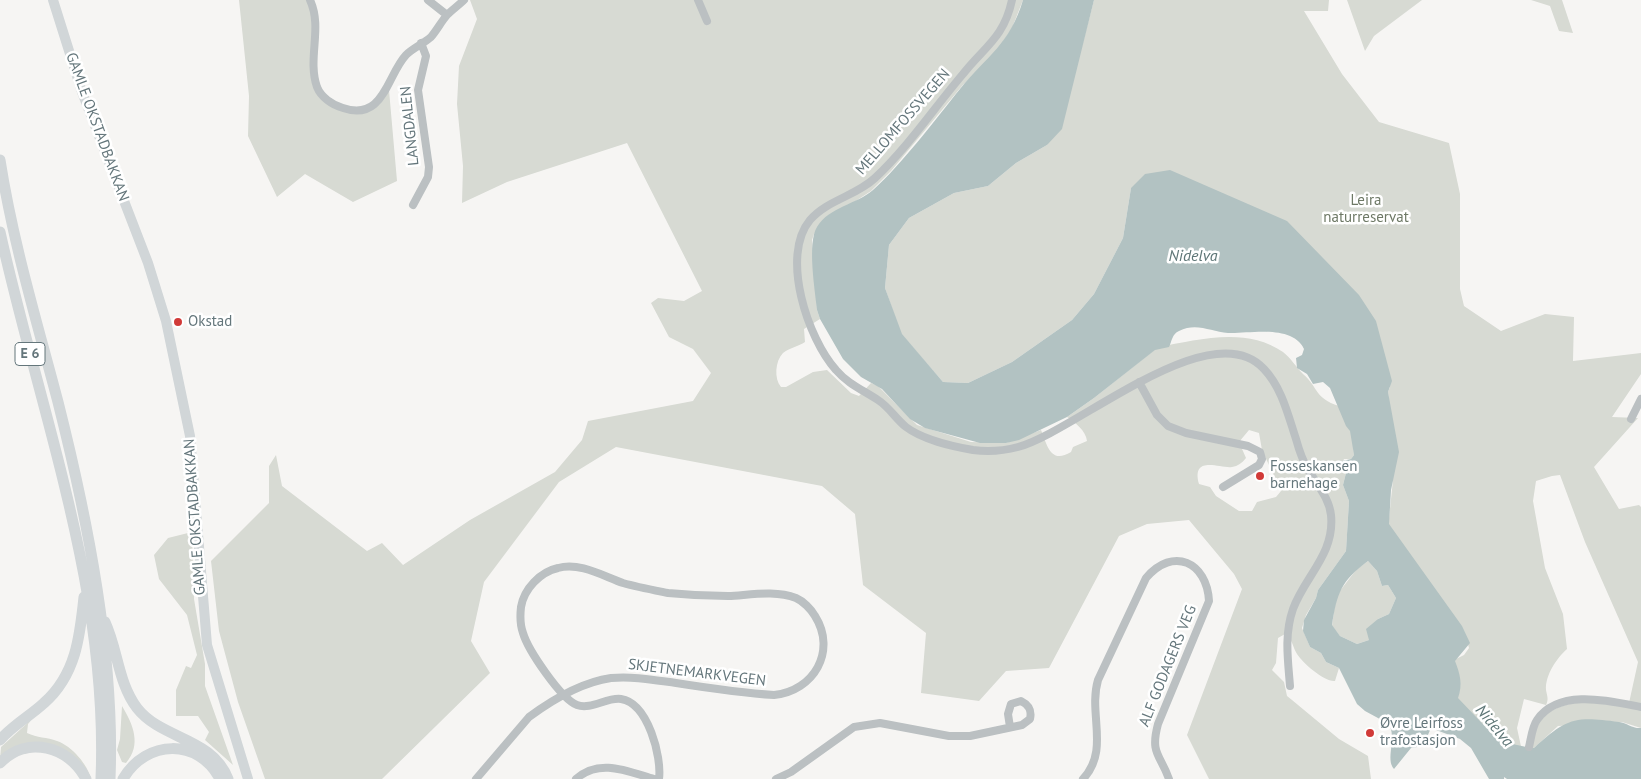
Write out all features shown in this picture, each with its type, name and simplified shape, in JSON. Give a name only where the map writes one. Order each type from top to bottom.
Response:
[{"type":"highway","name":"E 6","points":[[0,160],[23,273],[79,494],[99,609],[109,706],[110,779]]},
{"type":"highway","name":"E 6","points":[[0,232],[20,317],[63,474],[94,629],[102,779]]},
{"type":"highway","name":"E 6","points":[[0,740],[51,696],[66,675],[78,644],[85,585]]},
{"type":"highway","name":"E 6","points":[[99,609],[112,641],[125,685],[137,708],[164,730],[207,750],[222,766],[228,779]]},
{"type":"highway","points":[[0,763],[27,747],[46,747],[68,757],[86,779]]},
{"type":"highway","points":[[124,779],[142,758],[172,748],[188,750],[204,758],[220,779]]},
{"type":"main road","name":"GAMLE OKSTADBAKKAN","points":[[54,0],[82,92],[148,263],[168,330],[190,436],[197,503],[201,595],[207,645],[248,779]]},
{"type":"street","points":[[310,0],[315,10],[315,78],[318,89],[335,106],[354,110],[363,110],[372,105],[388,89],[404,57],[430,37],[447,15],[464,0]]},
{"type":"street","points":[[428,0],[447,15]]},
{"type":"street","points":[[698,0],[707,21]]},
{"type":"street","name":"MELLOMFOSSVEGEN","points":[[1012,0],[1008,16],[994,42],[964,71],[945,98],[876,177],[861,189],[822,209],[809,221],[799,241],[799,281],[803,304],[820,349],[841,376],[880,401],[904,426],[918,435],[973,450],[994,451],[1020,447],[1095,409],[1139,382],[1186,360],[1234,354],[1250,358],[1258,363],[1270,376],[1280,394],[1300,455],[1326,498],[1331,520],[1330,538],[1325,554],[1302,590],[1289,621],[1287,644],[1290,686]]},
{"type":"street","name":"LANGDALEN","points":[[413,205],[425,184],[429,167],[429,156],[418,90],[426,56],[421,44]]},
{"type":"street","points":[[1139,382],[1157,415],[1168,426],[1186,433],[1248,446],[1260,452],[1262,459],[1259,465],[1223,487]]},
{"type":"street","points":[[1631,419],[1641,399]]},
{"type":"street","name":"ALF GODAGERS VEG","points":[[1083,779],[1090,771],[1097,752],[1098,742],[1094,707],[1098,680],[1146,578],[1154,569],[1164,563],[1174,561],[1187,562],[1197,569],[1208,589],[1208,601],[1154,738],[1157,757],[1169,779]]},
{"type":"street","name":"SKJETNEMARKVEGEN","points":[[476,779],[529,717],[564,696],[597,681],[633,677],[751,694],[784,694],[804,685],[816,672],[824,650],[821,630],[812,612],[797,598],[770,594],[694,596],[625,583],[584,569],[559,568],[546,573],[528,590],[521,606],[520,621],[527,643],[564,696]]},
{"type":"street","points":[[564,696],[580,706],[614,699],[628,702],[641,714],[655,742],[660,769],[659,779]]},
{"type":"street","points":[[1529,747],[1537,720],[1547,710],[1557,704],[1584,700],[1641,707]]},
{"type":"street","points":[[776,779],[791,772],[854,727],[880,723],[949,736],[970,736],[1010,727]]},
{"type":"street","points":[[576,779],[590,769],[604,766],[654,779]]},
{"type":"green space","points":[[239,0],[310,0],[315,17],[315,87],[347,110],[365,107],[389,90],[397,181],[353,202],[305,174],[277,197],[248,136],[249,96]]},
{"type":"green space","points":[[470,0],[1023,0],[1012,28],[997,51],[962,86],[891,171],[871,191],[851,204],[814,234],[812,240],[817,310],[820,319],[804,329],[805,342],[785,351],[780,356],[776,370],[779,384],[781,387],[786,387],[813,372],[827,370],[851,393],[859,396],[871,383],[878,386],[917,425],[971,442],[1006,443],[1041,430],[1050,451],[1058,456],[1071,452],[1073,447],[1087,441],[1077,424],[1067,417],[1158,347],[1205,339],[1237,337],[1269,344],[1283,352],[1325,400],[1339,406],[1352,434],[1354,455],[1351,459],[1344,459],[1339,471],[1345,471],[1346,473],[1343,485],[1349,501],[1346,551],[1318,590],[1302,628],[1310,647],[1321,653],[1326,662],[1339,668],[1335,681],[1325,678],[1309,667],[1297,654],[1291,640],[1285,634],[1278,638],[1276,663],[1272,670],[1284,682],[1287,696],[1339,739],[1368,756],[1371,779],[1209,779],[1187,735],[1242,589],[1234,574],[1189,520],[1147,524],[1119,536],[1049,668],[1006,671],[979,701],[921,693],[926,633],[863,585],[855,514],[822,486],[616,447],[559,482],[484,582],[471,641],[490,673],[382,779],[265,779],[238,702],[219,631],[211,561],[269,503],[269,466],[276,455],[282,486],[367,551],[382,543],[403,565],[470,520],[555,472],[582,440],[588,421],[693,401],[711,373],[693,349],[669,337],[651,303],[658,298],[684,301],[702,291],[627,143],[507,182],[462,203],[463,166],[457,104],[459,66],[477,19]],"holes":[[[1249,430],[1259,433],[1262,450],[1281,491],[1276,497],[1257,502],[1252,511],[1239,511],[1216,496],[1210,487],[1199,484],[1199,469],[1208,465],[1232,467],[1240,464],[1246,458],[1239,442]]]},
{"type":"green space","name":"Leira naturreservat","points":[[1094,0],[1329,0],[1328,11],[1304,11],[1342,74],[1379,122],[1449,143],[1460,194],[1460,289],[1464,306],[1501,331],[1545,314],[1574,317],[1573,361],[1641,353],[1641,374],[1612,417],[1638,418],[1594,467],[1619,509],[1639,505],[1641,507],[1641,705],[1629,703],[1638,662],[1585,542],[1560,475],[1552,476],[1536,481],[1533,501],[1545,568],[1563,614],[1567,649],[1559,657],[1547,679],[1546,690],[1548,699],[1546,705],[1524,699],[1517,728],[1522,751],[1496,740],[1490,732],[1479,727],[1456,701],[1454,660],[1464,655],[1469,648],[1464,631],[1388,528],[1393,480],[1388,392],[1390,387],[1131,188],[1123,238],[1094,294],[1072,320],[1012,362],[968,383],[943,382],[901,334],[885,288],[889,245],[909,218],[954,193],[988,186],[1016,163],[1047,145],[1082,46]]},
{"type":"green space","points":[[1347,0],[1422,0],[1374,36],[1365,51]]},
{"type":"green space","points":[[1531,0],[1562,0],[1573,33],[1559,31],[1550,6]]},
{"type":"green space","points":[[192,532],[194,599],[205,664],[205,686],[233,765],[205,740],[209,732],[198,716],[176,716],[176,690],[186,666],[191,668],[197,655],[187,615],[159,579],[154,555],[168,538]]},
{"type":"green space","points":[[1368,561],[1377,571],[1382,586],[1388,585],[1396,598],[1389,614],[1378,619],[1369,640],[1357,644],[1340,636],[1332,626],[1336,596],[1356,570]]},
{"type":"green space","points":[[1584,701],[1641,709],[1641,728],[1622,722],[1558,726],[1534,748],[1531,748],[1538,726],[1547,714],[1562,706]]},
{"type":"green space","points":[[122,706],[130,720],[135,742],[131,756],[126,763],[122,762],[117,750],[120,739]]},
{"type":"green space","points":[[34,717],[28,724],[27,733],[63,743],[83,762],[91,779],[56,747],[0,759],[1,747]]},
{"type":"water","name":"Nidelva","points":[[1023,0],[1094,0],[1062,129],[1047,145],[1016,163],[988,186],[954,193],[909,218],[889,245],[885,288],[902,334],[943,382],[968,383],[1012,362],[1072,320],[1094,294],[1123,238],[1131,188],[1145,174],[1170,170],[1287,221],[1359,295],[1376,321],[1392,381],[1388,392],[1399,452],[1391,490],[1389,524],[1462,626],[1470,643],[1455,661],[1460,679],[1458,698],[1497,739],[1531,748],[1534,748],[1555,730],[1581,720],[1591,719],[1619,722],[1635,728],[1641,728],[1641,779],[1507,779],[1504,777],[1504,779],[1489,779],[1471,748],[1460,739],[1431,728],[1423,746],[1411,748],[1394,769],[1391,760],[1392,736],[1389,724],[1365,711],[1357,704],[1339,668],[1326,662],[1321,653],[1310,647],[1303,631],[1304,620],[1316,598],[1318,590],[1346,551],[1349,501],[1343,485],[1346,473],[1345,471],[1337,471],[1335,468],[1338,462],[1351,459],[1354,455],[1350,431],[1346,426],[1330,388],[1323,382],[1313,384],[1307,374],[1297,368],[1296,358],[1302,355],[1304,349],[1298,341],[1290,336],[1269,332],[1228,333],[1198,327],[1186,328],[1175,334],[1169,347],[1155,350],[1067,417],[1019,440],[1006,443],[980,443],[925,428],[910,419],[882,389],[861,377],[843,359],[820,319],[817,310],[813,279],[812,244],[817,227],[822,220],[836,210],[873,190],[896,167],[960,89],[997,49],[1018,15]],"holes":[[[1368,561],[1377,571],[1382,586],[1388,585],[1396,598],[1389,614],[1378,619],[1366,629],[1369,640],[1357,644],[1340,636],[1332,625],[1338,596],[1346,582]]]},
{"type":"place","name":"Okstad","points":[[178,322]]},
{"type":"place","name":"Fosseskansen barnehage","points":[[1260,476]]},
{"type":"place","name":"Øvre Leirfoss trafostasjon","points":[[1370,733]]}]
